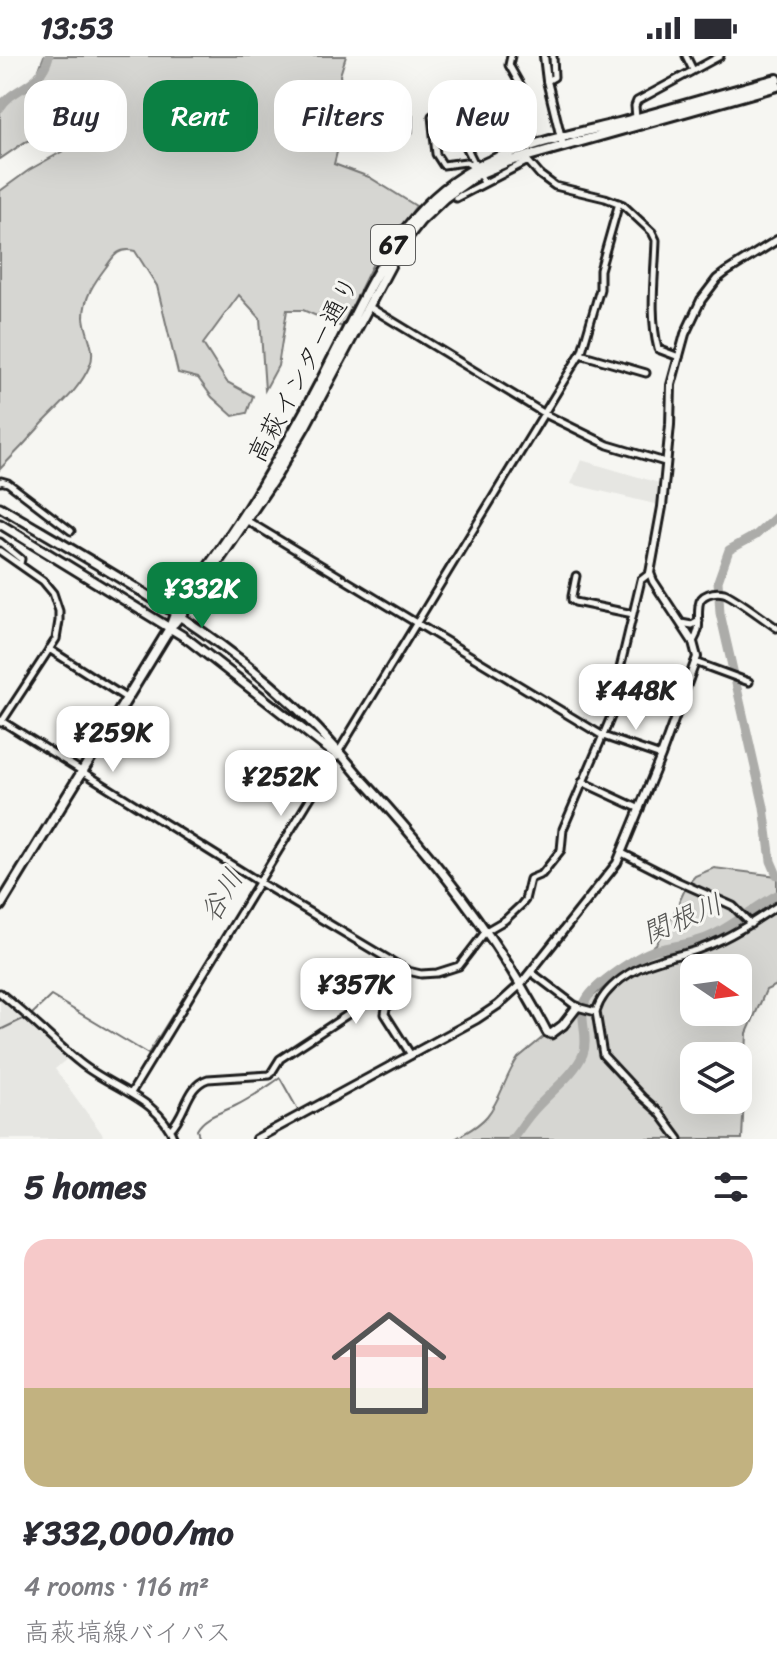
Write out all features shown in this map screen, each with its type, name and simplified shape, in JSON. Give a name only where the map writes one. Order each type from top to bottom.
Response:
[{"type":"main road","name":"高萩インター通り","points":[[0,906],[170,628],[305,426],[400,247],[420,221],[478,171],[527,158],[562,142],[636,118],[777,79]]},
{"type":"main road","name":"高萩インター通り","points":[[244,520],[393,245],[428,203],[456,181],[514,152],[777,86]]},
{"type":"main road","points":[[0,507],[178,616],[274,688],[424,848],[486,931],[549,1034],[554,1033],[579,1008]]},
{"type":"main road","points":[[0,524],[170,628],[315,740],[338,753]]},
{"type":"street","points":[[511,56],[509,65],[517,80]]},
{"type":"street","points":[[544,56],[562,142]]},
{"type":"street","points":[[547,81],[554,77],[553,56]]},
{"type":"street","points":[[686,56],[693,70]]},
{"type":"street","points":[[636,118],[637,101],[720,56]]},
{"type":"street","points":[[436,152],[443,165],[466,162],[478,171]]},
{"type":"street","points":[[469,152],[484,183]]},
{"type":"street","points":[[456,198],[527,158],[540,175],[555,186],[619,203],[652,232],[656,240],[652,319],[656,341],[658,349],[679,357]]},
{"type":"street","points":[[131,1093],[580,354],[592,321],[600,289],[600,270],[619,203]]},
{"type":"street","points":[[256,1139],[487,1013],[531,972],[609,875],[622,853],[695,662],[693,642],[650,573],[662,507],[671,385],[693,316],[709,288],[726,272],[777,240]]},
{"type":"street","points":[[368,306],[545,414],[608,445],[665,462]]},
{"type":"street","points":[[580,354],[646,373]]},
{"type":"street","points":[[0,482],[8,483],[71,531]]},
{"type":"street","points":[[244,520],[603,736],[661,756]]},
{"type":"street","points":[[0,542],[21,559],[20,564]]},
{"type":"street","points":[[0,551],[43,581],[53,593],[59,611],[56,639],[1,722],[259,882],[408,971],[421,974],[459,966],[486,931],[517,910],[525,900],[530,879],[542,874],[561,850],[563,829],[617,700],[616,685],[642,578],[650,573]]},
{"type":"street","points":[[576,576],[572,600],[633,614]]},
{"type":"street","points":[[693,642],[698,634],[700,601],[710,593],[725,593],[777,628]]},
{"type":"street","points":[[681,623],[692,625],[700,620]]},
{"type":"street","points":[[49,649],[127,698]]},
{"type":"street","points":[[695,662],[749,682]]},
{"type":"street","points":[[582,782],[640,809]]},
{"type":"street","points":[[622,853],[733,906],[748,922]]},
{"type":"street","points":[[679,1139],[659,1112],[603,1055],[594,1012],[606,992],[644,966],[702,949],[777,906]]},
{"type":"street","points":[[171,1136],[190,1095],[200,1082],[270,1075],[280,1059],[353,1011],[384,981],[408,971]]},
{"type":"street","points":[[531,972],[579,1008],[594,1012]]},
{"type":"street","points":[[399,974],[403,995],[386,1008],[385,1014],[411,1055]]},
{"type":"street","points":[[0,993],[90,1071],[131,1093],[162,1118],[171,1136]]},
{"type":"shaded area","points":[[44,56],[346,56],[341,80],[274,80],[274,152],[337,152],[334,164],[369,177],[416,206],[398,231],[381,247],[342,327],[303,310],[287,310],[278,366],[265,390],[260,318],[239,295],[203,344],[227,382],[253,396],[247,413],[233,416],[212,397],[198,378],[178,373],[157,286],[135,251],[118,253],[94,285],[86,303],[84,317],[92,359],[86,374],[0,469],[0,191],[61,152],[127,152],[127,80],[35,80]]},
{"type":"shaded area","points":[[24,91],[24,143],[0,159],[0,100]]},
{"type":"shaded area","points":[[581,460],[659,483],[659,505],[571,484]]},
{"type":"shaded area","points":[[714,868],[777,876],[777,985],[766,990],[752,1022],[752,954],[680,954],[680,1026],[750,1026],[747,1042],[680,1042],[680,1114],[743,1114],[742,1139],[455,1139],[487,1116],[518,1058],[656,944],[687,885],[695,876]]},
{"type":"shaded area","points":[[0,998],[50,1044],[69,1057],[55,1069],[103,1135],[98,1139],[0,1139]]},
{"type":"waterway","points":[[0,108],[40,75],[49,56]]},
{"type":"waterway","name":"谷川","points":[[415,618],[545,404]]},
{"type":"waterway","name":"関根川","points":[[777,516],[756,535],[729,550],[718,581],[720,613],[764,807],[771,861],[777,875]]},
{"type":"waterway","name":"谷川","points":[[338,745],[412,624]]},
{"type":"waterway","name":"谷川","points":[[31,1015],[51,996],[148,1054],[331,757]]},
{"type":"waterway","name":"関根川","points":[[512,1139],[579,1062],[585,1047],[584,1006],[598,986],[647,953],[708,937],[777,895]]},
{"type":"waterway","name":"谷川","points":[[0,1030],[25,1018]]},
{"type":"waterway","points":[[200,1139],[197,1130],[204,1121],[246,1100],[280,1078],[298,1110]]}]
